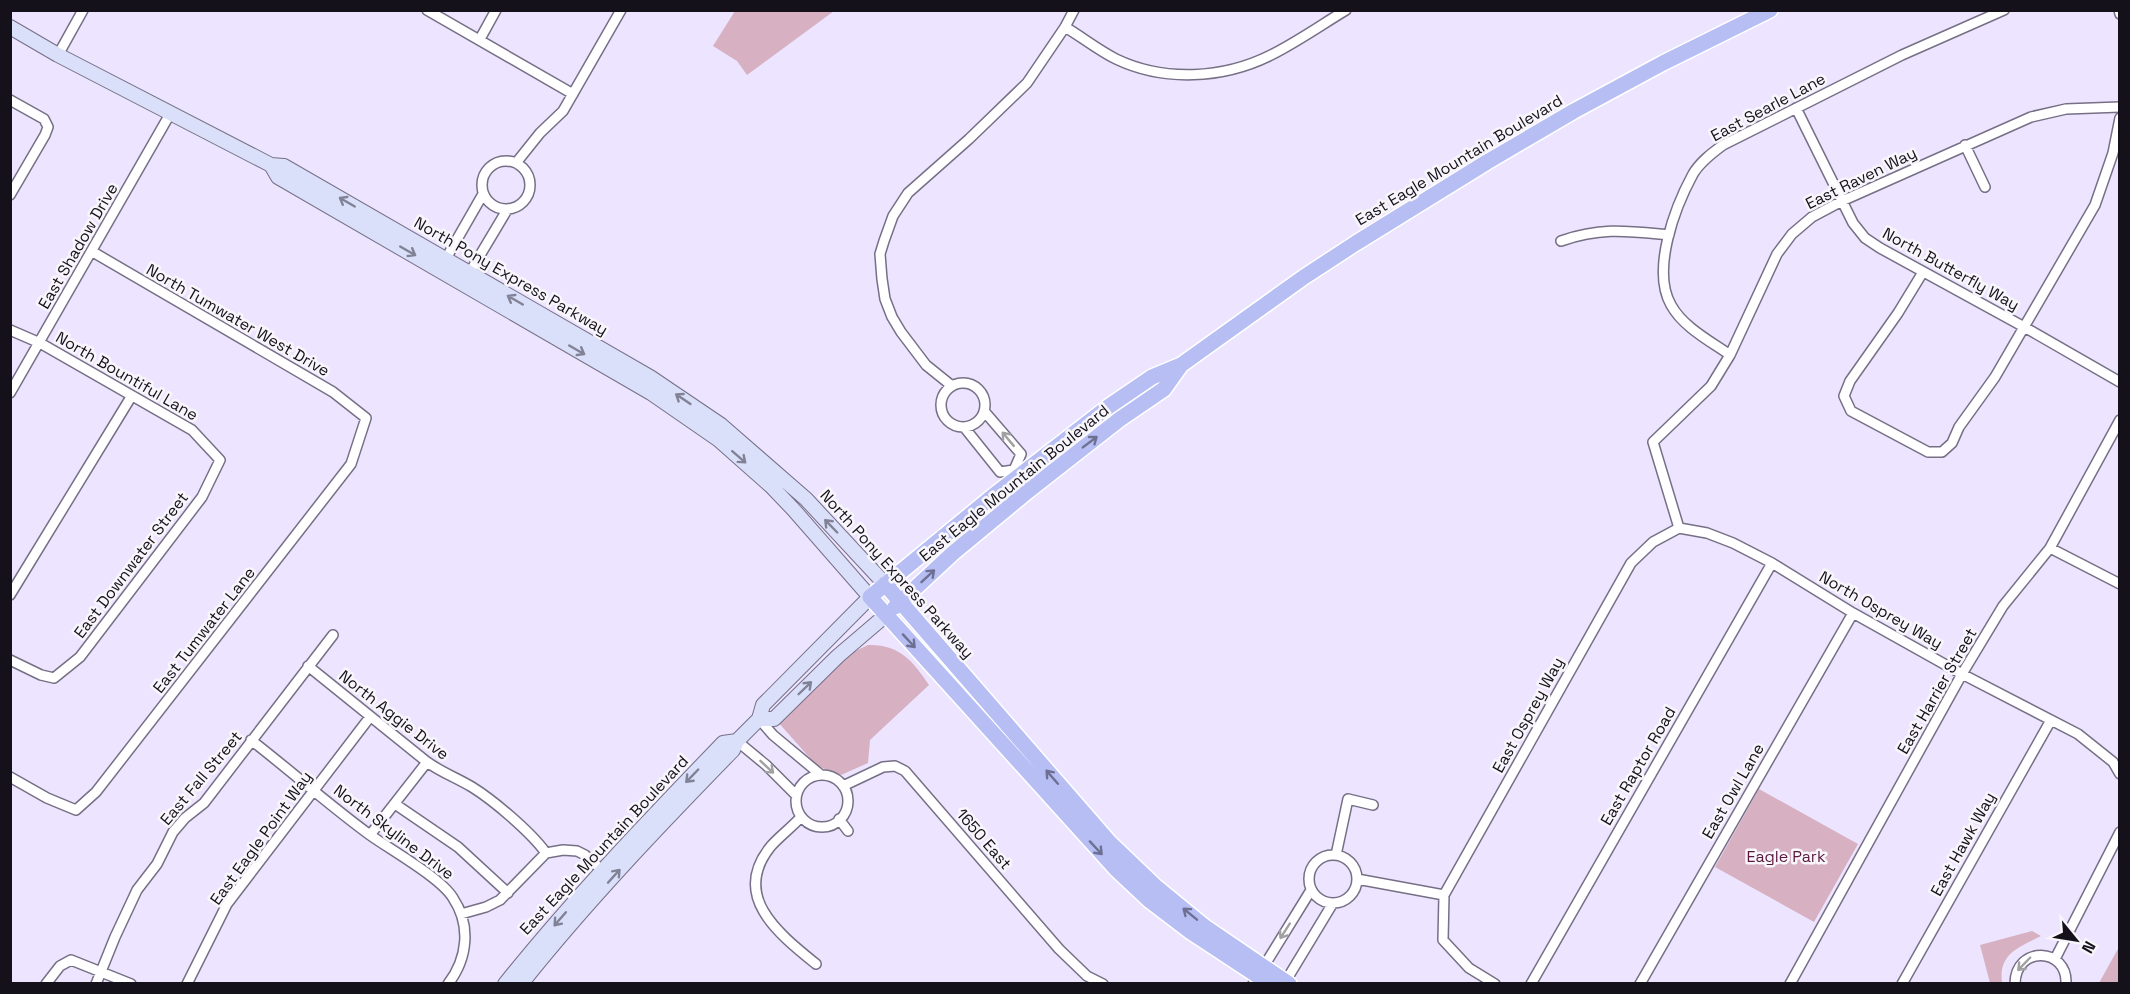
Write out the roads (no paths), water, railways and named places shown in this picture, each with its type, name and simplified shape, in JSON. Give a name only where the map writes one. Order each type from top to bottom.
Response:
[{"type":"main road","name":"East Eagle Mountain Boulevard","points":[[521,984],[578,916],[668,817],[734,750],[737,741],[759,719],[763,705],[870,597],[1016,473],[1152,376],[1181,365],[1304,277],[1381,226],[1574,111],[1663,63],[1770,10]]},
{"type":"main road","name":"North Pony Express Parkway","points":[[10,27],[58,55],[271,165],[278,177],[443,264],[651,393],[719,440],[771,486],[1116,869],[1149,900],[1191,932],[1270,978]]},
{"type":"main road","name":"North Pony Express Parkway","points":[[466,279],[650,377],[721,425],[806,500],[885,584],[1109,842],[1155,886],[1270,978]]},
{"type":"main road","name":"East Eagle Mountain Boulevard","points":[[759,719],[774,718],[838,656],[901,602],[953,553],[1120,419],[1164,389],[1181,365]]},
{"type":"main road","name":"East Eagle Mountain Boulevard","points":[[505,984],[658,810],[723,743],[737,741]]},
{"type":"street","points":[[58,55],[83,10]]},
{"type":"street","points":[[428,10],[573,94]]},
{"type":"street","points":[[480,39],[496,10]]},
{"type":"street","points":[[516,163],[563,111],[621,10]]},
{"type":"street","points":[[952,386],[926,365],[901,332],[885,299],[880,254],[890,223],[908,193],[1027,83],[1074,10]]},
{"type":"street","points":[[1065,27],[1116,59],[1155,72],[1195,75],[1244,66],[1272,54],[1346,10]]},
{"type":"street","name":"East Searle Lane","points":[[1730,355],[1681,320],[1670,304],[1662,282],[1669,235],[1694,173],[1707,157],[1723,146],[1902,55],[2004,10]]},
{"type":"street","points":[[10,100],[44,119],[47,124],[47,131],[10,195]]},
{"type":"street","name":"East Raven Way","points":[[1679,528],[1653,442],[1711,386],[1730,355],[1777,254],[1792,234],[1812,217],[1842,201],[2031,117],[2066,109],[2120,107]]},
{"type":"street","name":"North Butterfly Way","points":[[1796,108],[1852,223],[1865,238],[2120,382]]},
{"type":"street","name":"East Shadow Drive","points":[[10,393],[93,252],[170,114]]},
{"type":"street","points":[[1923,272],[1898,314],[1850,381],[1844,396],[1851,411],[1928,452],[1942,453],[1952,443],[1959,428],[1995,378],[2095,205],[2113,153],[2120,118]]},
{"type":"street","points":[[1965,145],[1985,187]]},
{"type":"street","points":[[502,161],[516,163],[524,169],[528,176],[530,185],[525,200],[518,206],[507,210],[492,206],[483,194],[482,178],[488,169],[502,161]]},
{"type":"street","points":[[443,264],[483,194]]},
{"type":"street","points":[[466,279],[507,210]]},
{"type":"street","points":[[1561,241],[1584,233],[1605,230],[1669,235]]},
{"type":"street","name":"North Tumwater West Drive","points":[[93,252],[333,392],[366,418]]},
{"type":"street","name":"North Bountiful Lane","points":[[10,330],[40,343],[192,430],[220,460]]},
{"type":"street","points":[[964,427],[976,423],[984,411],[984,398],[974,386],[961,383],[945,392],[942,399],[944,417],[951,423],[964,427],[1000,472],[1016,473]]},
{"type":"street","points":[[10,595],[131,397]]},
{"type":"street","points":[[984,411],[1021,454],[1016,473],[1028,491]]},
{"type":"street","name":"East Tumwater Lane","points":[[10,777],[55,802],[76,810],[96,792],[351,464],[366,418]]},
{"type":"street","name":"East Harrier Street","points":[[1790,984],[1962,674],[2003,606],[2049,548],[2120,420]]},
{"type":"street","name":"East Downwater Street","points":[[10,660],[41,675],[54,678],[80,657],[202,497],[220,460]]},
{"type":"street","name":"North Osprey Way","points":[[1679,528],[1707,533],[1733,543],[1772,563],[1852,613],[1962,674],[2078,734],[2113,762],[2120,774]]},
{"type":"street","name":"East Osprey Way","points":[[1496,984],[1470,968],[1443,940],[1444,895],[1631,563],[1653,542],[1679,528]]},
{"type":"street","points":[[2049,548],[2120,584]]},
{"type":"street","name":"East Raptor Road","points":[[1531,984],[1772,563]]},
{"type":"street","name":"East Owl Lane","points":[[1640,984],[1852,613]]},
{"type":"street","name":"East Fall Street","points":[[96,984],[137,890],[157,864],[173,832],[185,818],[204,803],[333,635]]},
{"type":"street","name":"North Aggie Drive","points":[[308,666],[427,762],[447,776],[475,789],[532,836],[546,853]]},
{"type":"street","name":"East Eagle Point Way","points":[[187,984],[227,904],[370,717]]},
{"type":"street","points":[[759,719],[773,735],[821,775]]},
{"type":"street","name":"East Hawk Way","points":[[1902,984],[2051,720]]},
{"type":"street","name":"North Skyline Drive","points":[[251,740],[370,835],[443,886],[460,910]]},
{"type":"street","points":[[737,741],[766,765],[796,795]]},
{"type":"street","points":[[370,835],[427,762]]},
{"type":"street","name":"1650 East","points":[[843,786],[883,767],[896,766],[905,771],[1047,934],[1087,976],[1103,984]]},
{"type":"street","points":[[821,775],[833,777],[843,786],[847,803],[839,819],[824,826],[808,823],[801,817],[796,795],[805,781],[821,775]]},
{"type":"street","points":[[1336,855],[1348,799],[1373,805]]},
{"type":"street","points":[[395,804],[458,847],[508,892]]},
{"type":"street","points":[[801,817],[770,847],[757,871],[756,891],[758,903],[780,934],[816,964]]},
{"type":"street","points":[[839,819],[848,831]]},
{"type":"street","points":[[2055,959],[2120,832]]},
{"type":"street","points":[[448,984],[463,957],[465,946],[465,929],[460,910],[486,907],[508,892],[546,853],[563,850],[577,851],[603,871]]},
{"type":"street","points":[[1336,855],[1346,858],[1353,865],[1357,879],[1351,896],[1341,902],[1333,903],[1320,899],[1311,890],[1308,880],[1312,866],[1322,857],[1336,855]]},
{"type":"street","points":[[1357,879],[1444,895]]},
{"type":"street","points":[[1270,978],[1311,890]]},
{"type":"street","points":[[1270,978],[1333,903]]},
{"type":"street","points":[[2015,984],[2015,974],[2025,960],[2040,955],[2055,959],[2061,964],[2066,981],[2075,984]]},
{"type":"street","points":[[46,984],[60,966],[71,960],[131,984]]},
{"type":"park label","name":"Eagle Park","points":[[1786,856]]}]
